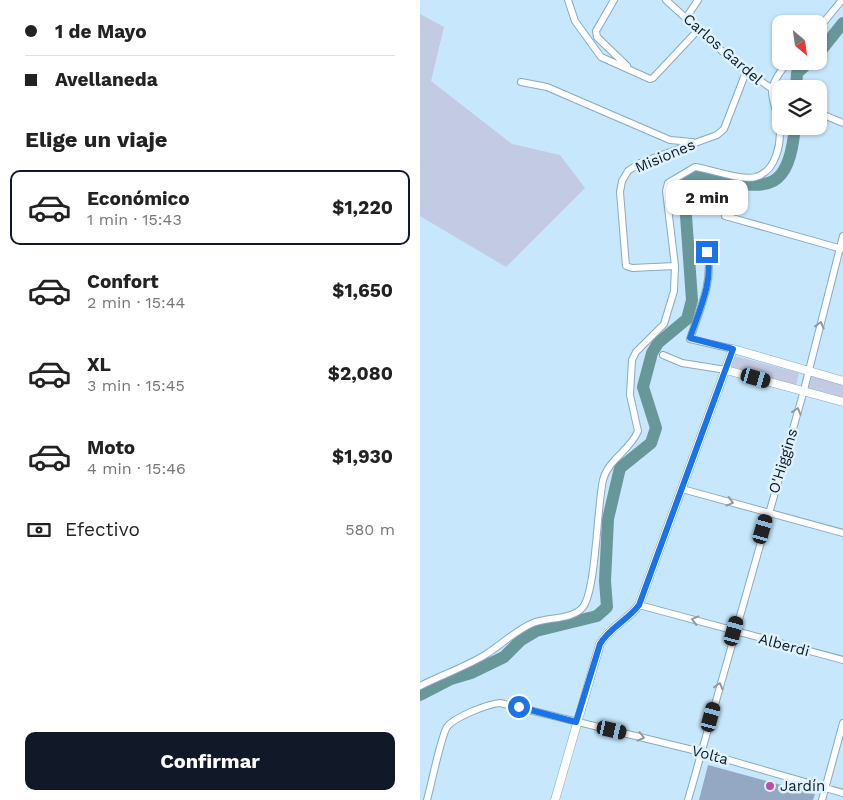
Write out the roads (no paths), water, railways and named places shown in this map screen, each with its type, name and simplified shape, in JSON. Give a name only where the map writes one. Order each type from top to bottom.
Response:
[{"type":"street","points":[[568,0],[575,22],[601,57],[650,79],[698,30]]},
{"type":"street","points":[[614,0],[596,31],[597,37],[614,56],[630,69]]},
{"type":"street","name":"Carlos Gardel","points":[[666,0],[746,72],[772,90]]},
{"type":"street","points":[[686,18],[698,0]]},
{"type":"street","points":[[828,17],[842,0]]},
{"type":"street","name":"Misiones","points":[[675,266],[632,268],[626,266],[620,192],[622,181],[628,171],[640,163],[717,135],[724,129],[746,72]]},
{"type":"street","points":[[521,82],[547,87],[670,140],[696,142]]},
{"type":"street","points":[[827,116],[843,123]]},
{"type":"street","points":[[420,686],[468,665],[533,623],[572,614],[582,609],[588,599],[591,584],[600,497],[604,477],[610,464],[629,447],[638,432],[630,395],[632,360],[636,352],[664,324],[674,291],[675,266],[666,191],[668,183],[695,168],[755,177],[766,172],[774,162],[780,135]]},
{"type":"street","points":[[725,216],[841,248]]},
{"type":"street","name":"O'Higgins","points":[[688,800],[734,631],[804,390],[843,236]]},
{"type":"street","points":[[707,252],[709,263],[708,282],[690,338],[843,381]]},
{"type":"street","points":[[555,800],[600,644],[605,636],[633,613],[639,605],[733,349]]},
{"type":"street","points":[[663,355],[682,363],[726,370],[843,402]]},
{"type":"street","points":[[682,489],[843,533]]},
{"type":"street","name":"Alberdi","points":[[639,605],[843,660]]},
{"type":"street","name":"Volta","points":[[427,800],[447,728],[456,720],[491,703],[500,702],[701,752],[843,793]]},
{"type":"street","points":[[822,800],[843,724]]},
{"type":"waterway","points":[[828,42],[843,23]]},
{"type":"waterway","points":[[797,80],[797,73],[800,70]]},
{"type":"waterway","points":[[420,695],[451,679],[471,673],[504,657],[521,640],[536,631],[597,616],[607,607],[605,581],[608,519],[620,468],[651,443],[656,428],[643,387],[652,353],[658,343],[687,319],[692,300],[684,188],[688,180],[696,177],[752,185],[766,184],[777,179],[785,168],[791,151],[794,135]]},
{"type":"place","name":"Jardín","points":[[770,786]]}]
